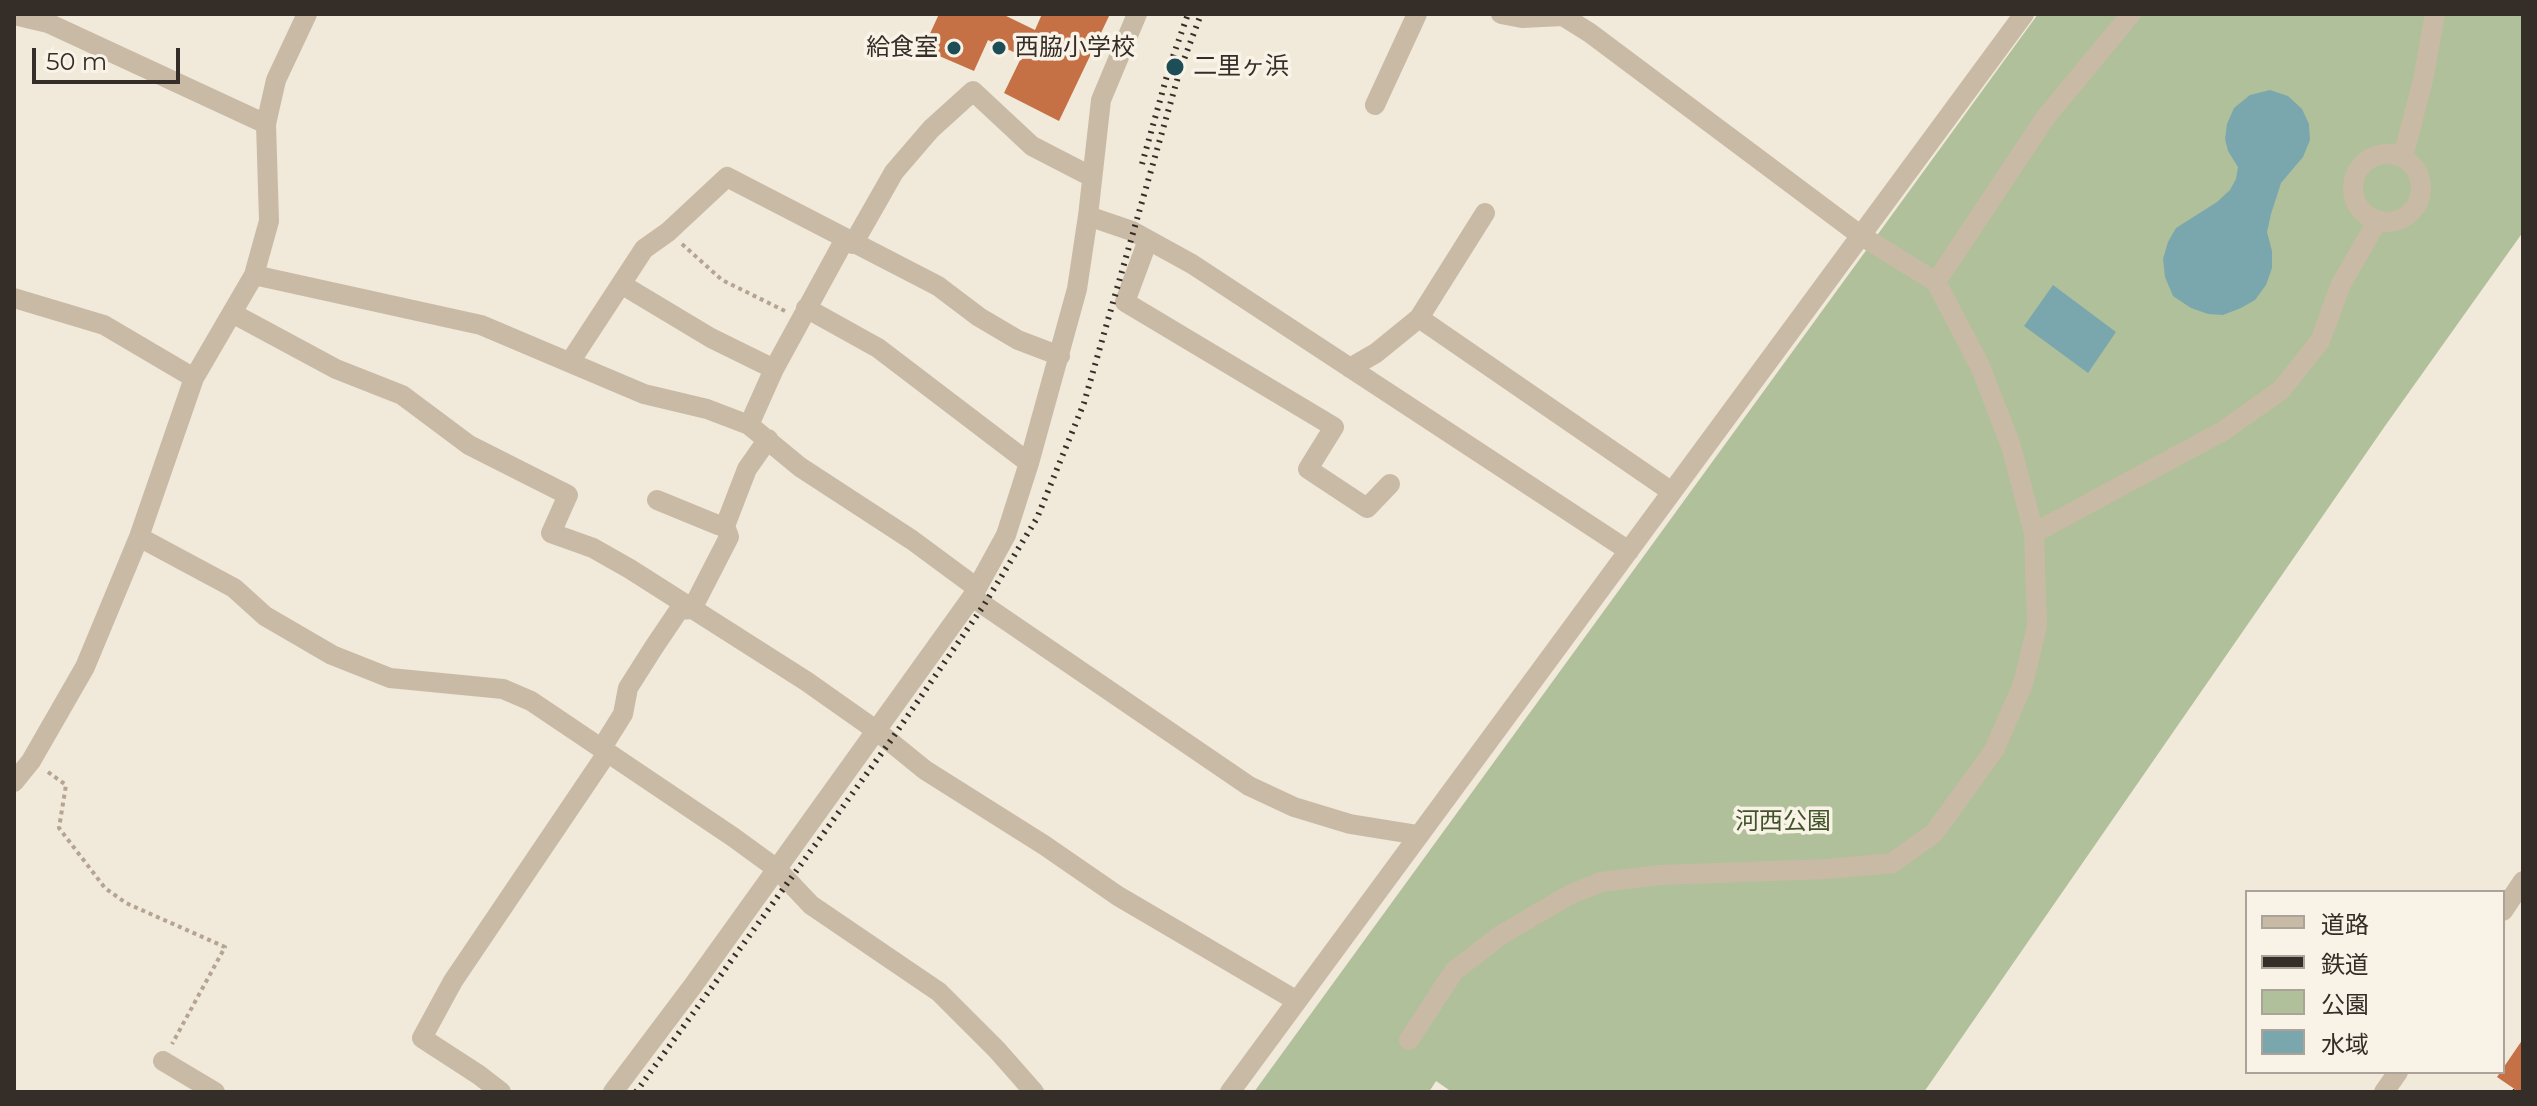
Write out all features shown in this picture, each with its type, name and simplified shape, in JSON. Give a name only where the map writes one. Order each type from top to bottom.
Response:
[{"type":"street","points":[[14,782],[31,761],[85,667],[139,537],[194,378],[254,275],[269,221],[266,124],[276,80],[307,14]]},
{"type":"street","points":[[613,1092],[641,1058],[877,731],[975,592],[1006,535],[1077,289],[1101,100],[1137,14]]},
{"type":"street","points":[[1375,105],[1417,14]]},
{"type":"street","points":[[1409,1040],[1454,971],[1501,935],[1569,895],[1601,882],[1660,875],[1828,869],[1892,863],[1934,833],[1994,750],[2023,684],[2037,626],[2034,533],[2011,446],[1980,366],[1936,282],[1860,235],[1563,16],[1522,18],[1501,14]]},
{"type":"street","points":[[1230,1092],[2024,14]]},
{"type":"street","points":[[1936,282],[2045,118],[2131,14]]},
{"type":"street","points":[[2403,157],[2423,80],[2435,14]]},
{"type":"street","points":[[14,15],[48,23],[266,124]]},
{"type":"street","points":[[749,425],[803,313],[894,172],[931,129],[973,91],[1032,146],[1092,177]]},
{"type":"street","points":[[2392,153],[2413,165],[2419,175],[2419,200],[2412,211],[2402,218],[2390,222],[2378,220],[2367,216],[2354,198],[2355,175],[2370,158],[2392,153]]},
{"type":"street","points":[[570,362],[644,249],[668,232],[727,177],[938,286],[979,317],[1018,340],[1060,356]]},
{"type":"street","points":[[1350,368],[1376,353],[1419,318],[1485,213]]},
{"type":"street","points":[[1088,216],[1127,229],[1192,264],[1629,551]]},
{"type":"street","points":[[2034,533],[2223,431],[2281,390],[2320,341],[2341,284],[2378,220]]},
{"type":"street","points":[[1148,240],[1125,302],[1334,427],[1308,469],[1367,508],[1390,484]]},
{"type":"street","points":[[254,275],[481,325],[644,394],[707,409],[749,425],[800,467],[912,540],[975,592],[1249,786],[1294,807],[1350,824],[1418,835]]},
{"type":"street","points":[[621,284],[711,338],[774,369]]},
{"type":"street","points":[[14,298],[104,325],[194,378]]},
{"type":"street","points":[[232,313],[336,369],[402,395],[469,445],[568,495],[551,533],[593,548],[692,609],[806,681],[877,731],[925,770],[1118,896],[1297,1001]]},
{"type":"street","points":[[803,313],[878,348],[1029,463]]},
{"type":"street","points":[[1419,318],[1672,492]]},
{"type":"street","points":[[692,609],[729,537],[725,526],[747,469],[768,439]]},
{"type":"street","points":[[657,500],[725,526]]},
{"type":"street","points":[[139,537],[234,588],[265,616],[332,655],[390,678],[503,689],[531,701],[733,837],[777,869],[811,905],[939,992],[1034,1092]]},
{"type":"street","points":[[607,753],[603,746],[623,714],[628,688],[679,610],[692,609]]},
{"type":"street","points":[[501,1092],[422,1038],[453,981],[607,753]]},
{"type":"street","points":[[2505,908],[2523,881]]},
{"type":"street","points":[[163,1061],[215,1092]]},
{"type":"street","points":[[2384,1092],[2397,1074]]},
{"type":"path","points":[[668,232],[722,280],[803,313]]},
{"type":"path","points":[[31,761],[66,785],[59,828],[105,888],[126,903],[225,947],[163,1061]]},
{"type":"green space","name":"河西公園","points":[[2038,14],[2523,14],[2523,232],[1924,1092],[1452,1092],[1436,1081],[1429,1092],[1254,1092]]},
{"type":"water","points":[[2270,90],[2288,96],[2302,109],[2309,124],[2310,140],[2303,157],[2281,183],[2271,214],[2267,232],[2272,268],[2266,285],[2255,300],[2241,308],[2223,315],[2208,314],[2191,308],[2173,296],[2165,277],[2163,259],[2176,228],[2217,202],[2236,179],[2238,167],[2225,139],[2234,108],[2250,95]]},
{"type":"water","points":[[2053,285],[2116,332],[2088,373],[2024,326]]},
{"type":"building","points":[[939,14],[1002,14],[1035,30],[1042,14],[1110,14],[1059,121],[1004,93],[1022,56],[988,40],[974,71],[923,49]]},
{"type":"building","points":[[2523,1039],[2523,1092],[2497,1077],[2505,1074],[2505,1065]]},
{"type":"railway","points":[[1142,164],[1188,14]]},
{"type":"railway","points":[[636,1092],[889,743],[984,605],[1037,518],[1084,403],[1180,70],[1201,14]]},
{"type":"place","name":"給食室","points":[[954,48]]},
{"type":"place","name":"西脇小学校","points":[[999,48]]},
{"type":"place","name":"二里ヶ浜","points":[[1175,67]]}]
